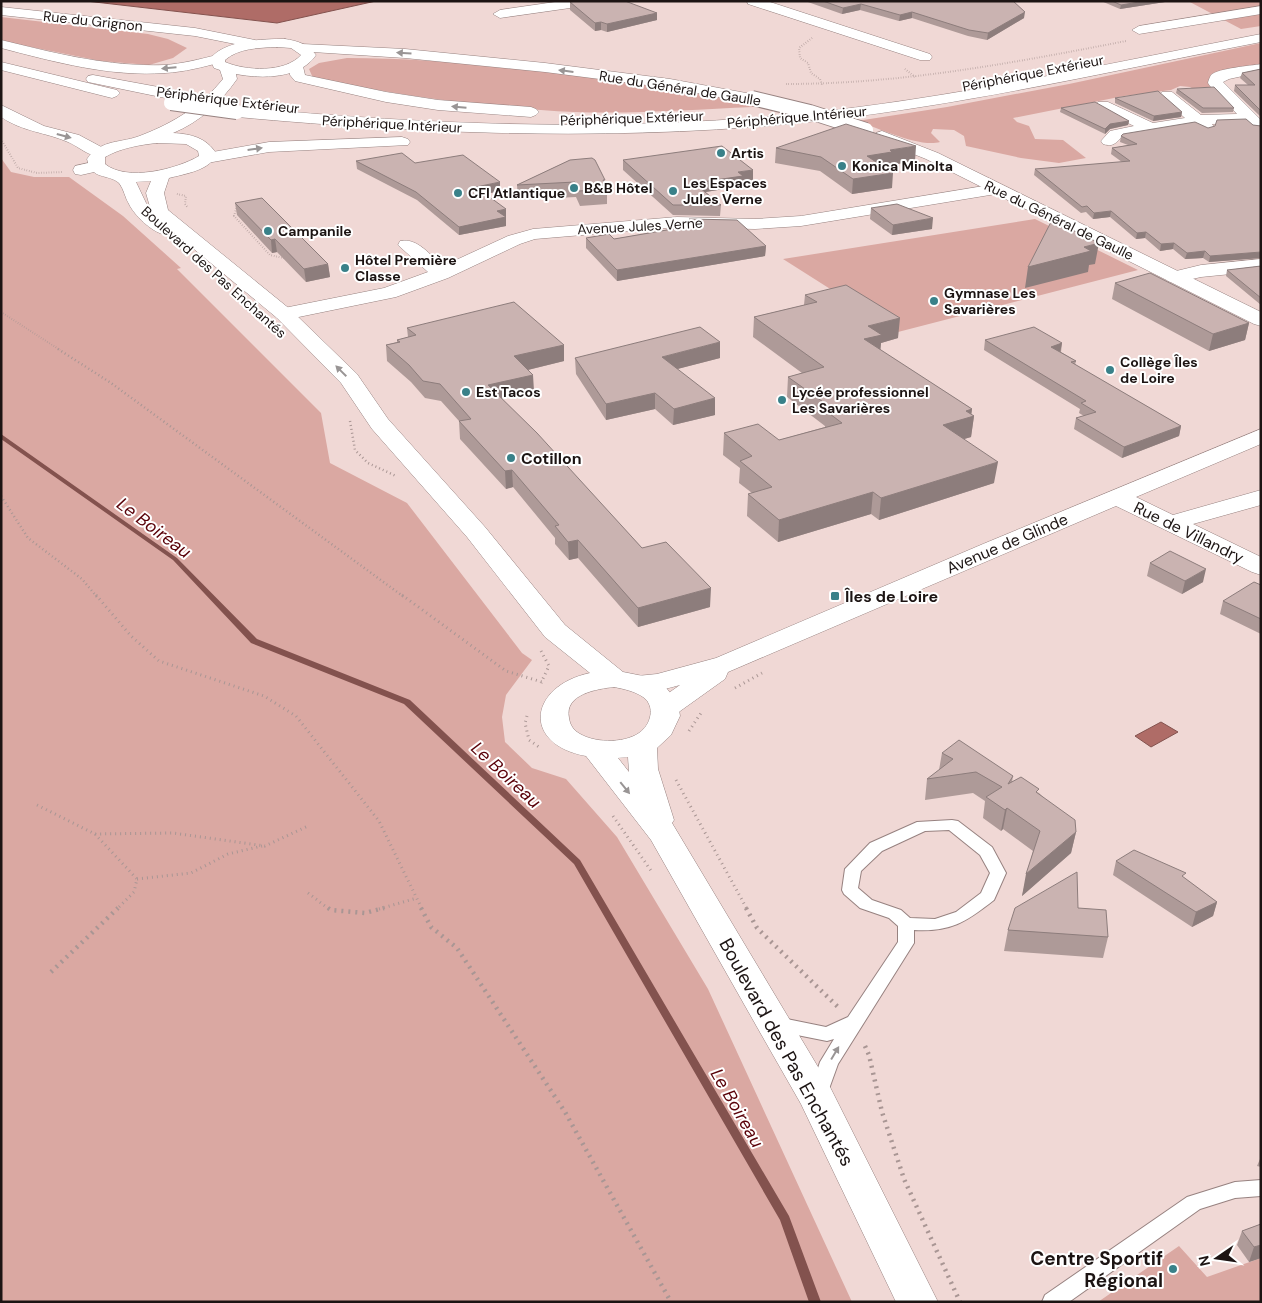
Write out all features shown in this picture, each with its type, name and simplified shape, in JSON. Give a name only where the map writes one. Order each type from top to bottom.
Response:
[{"type":"main road","points":[[500,14],[591,1]]},
{"type":"main road","points":[[753,1],[925,57]]},
{"type":"main road","points":[[1140,30],[1261,10]]},
{"type":"main road","name":"Rue du Grignon","points":[[1,11],[213,34],[255,44]]},
{"type":"main road","name":"Périphérique Extérieur","points":[[724,119],[948,90],[1261,29]]},
{"type":"main road","name":"Rue du Grignon","points":[[185,31],[217,41],[224,60]]},
{"type":"main road","name":"Périphérique Intérieur","points":[[1,66],[98,90],[338,122],[473,128],[571,129],[846,113],[957,98],[1261,38]]},
{"type":"main road","points":[[1,44],[82,61],[139,68],[170,68],[224,60],[255,44],[276,44],[302,58],[297,75],[300,78],[338,88],[438,105],[547,113]]},
{"type":"main road","name":"Rue du Général de Gaulle","points":[[267,72],[302,58],[382,52],[653,81],[752,98],[810,112],[866,130],[915,149],[1261,320]]},
{"type":"main road","name":"Périphérique Extérieur","points":[[1,54],[176,99]]},
{"type":"main road","points":[[224,60],[267,72]]},
{"type":"main road","points":[[93,163],[124,143],[168,132],[194,114],[223,88],[230,79],[224,60]]},
{"type":"main road","points":[[1249,118],[1215,83],[1217,78],[1225,75],[1261,68]]},
{"type":"main road","points":[[189,140],[197,124],[231,92],[245,80],[267,72]]},
{"type":"main road","points":[[1167,94],[1215,135]]},
{"type":"main road","points":[[1103,105],[1151,128]]},
{"type":"main road","points":[[1110,141],[1116,134],[1198,120],[1249,118],[1261,106]]},
{"type":"main road","points":[[1,110],[25,124],[73,138],[93,163],[102,170],[122,176],[162,175],[190,168],[207,158],[269,147],[710,129],[724,119]]},
{"type":"main road","points":[[583,114],[692,113],[724,119]]},
{"type":"main road","points":[[139,140],[166,138],[189,140],[206,148],[207,158]]},
{"type":"main road","name":"Boulevard des Pas Enchantés","points":[[162,175],[155,193],[160,212],[284,314],[349,379],[380,424],[476,532],[548,640],[573,688]]},
{"type":"main road","name":"Boulevard des Pas Enchantés","points":[[122,176],[129,184],[138,205],[146,214],[258,308],[333,383],[380,424]]},
{"type":"main road","name":"Avenue Jules Verne","points":[[284,314],[389,293],[441,274],[514,240],[533,234],[677,222],[755,224],[801,220],[996,189]]},
{"type":"main road","points":[[406,244],[441,274]]},
{"type":"main road","points":[[1175,277],[1201,271],[1261,266]]},
{"type":"main road","name":"Avenue de Glinde","points":[[625,681],[666,680],[726,664],[1117,497],[1255,444]]},
{"type":"main road","name":"Rue de Villandry","points":[[1117,497],[1261,567]]},
{"type":"main road","points":[[1171,523],[1261,497]]},
{"type":"main road","name":"Boulevard des Pas Enchantés","points":[[548,640],[625,681]]},
{"type":"main road","name":"Avenue de Glinde","points":[[666,708],[696,688],[726,664]]},
{"type":"main road","points":[[593,681],[625,681],[657,694],[666,708],[666,721],[655,736],[642,743],[621,749],[596,749],[583,746],[558,730],[553,715],[556,703],[564,694],[573,688],[593,681]]},
{"type":"main road","name":"Boulevard des Pas Enchantés","points":[[642,743],[643,769],[662,834]]},
{"type":"main road","name":"Boulevard des Pas Enchantés","points":[[596,749],[662,834],[817,1098],[917,1302]]},
{"type":"lane","points":[[817,1098],[829,1062],[906,943],[906,924],[895,914],[866,904],[850,890],[853,870],[876,847],[899,836],[923,826],[952,825],[986,851],[998,873],[988,896],[962,916],[936,925],[906,924]]},
{"type":"lane","points":[[774,1024],[827,1034],[854,1022]]},
{"type":"lane","points":[[1052,1302],[1194,1203],[1235,1190],[1261,1188]]},
{"type":"path","points":[[822,85],[820,79],[812,76],[808,69],[808,63],[800,58],[799,48],[817,32],[834,27]]},
{"type":"path","points":[[779,84],[822,85],[902,80],[1060,54],[1152,35],[1140,30]]},
{"type":"path","points":[[1,139],[14,164],[22,170],[47,173],[93,163]]},
{"type":"path","points":[[237,206],[234,216],[270,255],[291,260]]},
{"type":"path","points":[[1,312],[111,383],[506,671],[542,682]]},
{"type":"path","points":[[350,413],[355,450],[368,462],[402,480]]},
{"type":"path","points":[[1,496],[28,538],[82,579],[131,636],[159,661],[264,696],[296,716],[379,821],[431,927],[457,948],[565,1112],[671,1302]]},
{"type":"path","points":[[539,686],[550,666],[548,640]]},
{"type":"path","points":[[527,715],[525,723],[529,740],[541,748]]},
{"type":"path","points":[[36,805],[95,834],[137,879]]},
{"type":"path","points":[[612,814],[657,878]]},
{"type":"path","points":[[137,879],[191,873],[228,854],[265,846],[308,826]]},
{"type":"path","points":[[95,834],[173,833],[265,846]]},
{"type":"path","points":[[51,972],[134,892],[137,879]]},
{"type":"path","points":[[308,893],[331,910],[365,913],[417,898]]},
{"type":"shaded area","points":[[86,1],[376,1],[277,23]]},
{"type":"shaded area","points":[[1188,1],[1261,1],[1261,26],[1241,29]]},
{"type":"shaded area","points":[[1,17],[148,34],[168,39],[187,48],[173,58],[149,65],[101,61],[1,41]]},
{"type":"shaded area","points":[[1261,43],[1261,67],[1216,76],[1216,91],[1197,91],[1190,87],[1180,86],[1171,90],[1124,96],[1013,118],[1017,122],[1029,126],[1035,139],[1063,140],[1086,158],[1059,163],[1021,158],[966,146],[964,136],[954,130],[933,129],[931,133],[940,142],[932,143],[910,140],[857,121],[947,107],[1069,84]]},
{"type":"shaded area","points":[[347,58],[398,59],[501,66],[603,78],[755,104],[753,107],[621,112],[568,112],[512,108],[427,98],[313,78],[309,69],[319,63]]},
{"type":"shaded area","points":[[1,158],[11,172],[34,177],[69,177],[123,216],[181,268],[177,269],[321,413],[330,463],[407,503],[522,653],[532,660],[506,695],[502,717],[505,742],[532,768],[566,779],[617,837],[708,989],[852,1302],[1,1302]]},
{"type":"shaded area","name":"Gymnase Les Savarières","points":[[1035,219],[1138,270],[898,332],[783,259]]},
{"type":"shaded area","points":[[1161,722],[1178,732],[1151,747],[1135,736]]},
{"type":"shaded area","name":"Centre Sportif Régional","points":[[1179,1246],[1207,1277],[1261,1258],[1261,1302],[1098,1302]]},
{"type":"building","points":[[625,1],[657,13],[607,24],[595,23],[570,2]]},
{"type":"building","points":[[823,1],[1013,1],[1025,12],[988,33],[969,30],[912,12],[900,15],[861,4],[843,8]]},
{"type":"building","points":[[1112,1],[1145,1],[1121,5]]},
{"type":"building","points":[[1261,69],[1261,111],[1235,85],[1255,85],[1242,73]]},
{"type":"building","points":[[1214,87],[1234,108],[1203,108],[1177,89]]},
{"type":"building","points":[[1158,91],[1182,112],[1154,116],[1115,98]]},
{"type":"building","points":[[1095,102],[1129,121],[1110,124],[1105,129],[1061,108]]},
{"type":"building","points":[[1246,119],[1253,125],[1261,126],[1261,252],[1210,256],[1205,251],[1187,253],[1174,243],[1161,244],[1146,232],[1137,233],[1111,211],[1094,213],[1087,206],[1082,207],[1035,169],[1130,161],[1112,148],[1137,144],[1121,136],[1123,134],[1195,122],[1208,128],[1215,126],[1217,120]]},
{"type":"building","points":[[846,124],[916,146],[867,156],[893,173],[853,179],[821,157],[776,148]]},
{"type":"building","points":[[722,146],[753,170],[738,172],[743,176],[694,183],[721,205],[673,205],[623,160]]},
{"type":"building","points":[[402,153],[415,163],[463,155],[500,182],[476,187],[506,209],[497,211],[506,217],[459,227],[416,192],[356,161]]},
{"type":"building","points":[[592,158],[595,160],[605,180],[603,180],[607,189],[579,191],[575,182],[517,185],[570,160]]},
{"type":"building","points":[[262,198],[328,264],[304,269],[275,239],[271,240],[235,203]]},
{"type":"building","points":[[897,204],[933,218],[893,225],[871,208]]},
{"type":"building","points":[[689,219],[737,220],[766,246],[617,270],[586,238],[609,234],[614,239],[696,225]]},
{"type":"building","points":[[1052,220],[1099,243],[1084,247],[1091,251],[1028,267]]},
{"type":"building","points":[[1261,266],[1261,298],[1227,270]]},
{"type":"building","points":[[1150,273],[1249,323],[1213,334],[1115,283]]},
{"type":"building","points":[[846,285],[900,318],[868,326],[882,335],[864,339],[972,409],[966,411],[974,416],[943,425],[998,462],[881,498],[873,492],[779,520],[748,494],[772,487],[740,461],[752,456],[724,433],[758,424],[779,440],[842,423],[826,411],[833,409],[788,377],[824,367],[754,317],[817,302],[805,295]]},
{"type":"building","points":[[514,302],[564,345],[514,356],[533,375],[488,385],[537,433],[642,548],[666,542],[711,588],[638,608],[578,540],[568,542],[555,526],[559,525],[512,470],[505,471],[459,421],[471,419],[440,384],[423,381],[409,365],[386,345],[400,342],[397,340],[416,335],[407,328]]},
{"type":"building","points":[[700,327],[720,342],[662,357],[715,398],[674,409],[655,393],[606,404],[575,358]]},
{"type":"building","points":[[1034,327],[1062,343],[1051,347],[1076,361],[1071,362],[1181,426],[1124,447],[1076,418],[1096,412],[1081,403],[1086,401],[985,340]]},
{"type":"building","points":[[1170,551],[1206,569],[1185,581],[1150,563]]},
{"type":"building","points":[[1254,582],[1261,585],[1261,619],[1223,601]]},
{"type":"building","points":[[959,740],[1013,776],[1008,784],[1021,777],[1039,789],[1036,792],[1075,820],[1076,832],[1026,874],[1040,831],[1007,808],[1005,810],[986,797],[1002,787],[976,772],[927,779],[953,759],[942,753]]},
{"type":"building","points":[[1134,850],[1186,873],[1182,876],[1217,902],[1196,912],[1116,861]]},
{"type":"building","points":[[1077,872],[1078,908],[1106,910],[1108,937],[1008,930],[1015,908]]},
{"type":"building","points":[[1261,1224],[1261,1245],[1254,1247],[1242,1231]]},
{"type":"waterway","name":"Le Boireau","points":[[1,436],[175,559],[254,641],[407,702],[577,862],[785,1219],[815,1302]]},
{"type":"place","name":"Artis","points":[[721,153]]},
{"type":"place","name":"Konica Minolta","points":[[842,166]]},
{"type":"place","name":"B&B Hôtel","points":[[574,188]]},
{"type":"place","name":"Les Espaces Jules Verne","points":[[673,191]]},
{"type":"place","name":"CFI Atlantique","points":[[458,193]]},
{"type":"place","name":"Campanile","points":[[268,231]]},
{"type":"place","name":"Hôtel Première Classe","points":[[345,268]]},
{"type":"place","name":"Gymnase Les Savarières","points":[[934,301]]},
{"type":"place","name":"Collège Îles de Loire","points":[[1110,370]]},
{"type":"place","name":"Est Tacos","points":[[466,392]]},
{"type":"place","name":"Lycée professionnel Les Savarières","points":[[782,400]]},
{"type":"place","name":"Cotillon","points":[[511,458]]},
{"type":"place","name":"Îles de Loire","points":[[835,596]]},
{"type":"place","name":"Centre Sportif Régional","points":[[1173,1269]]}]
